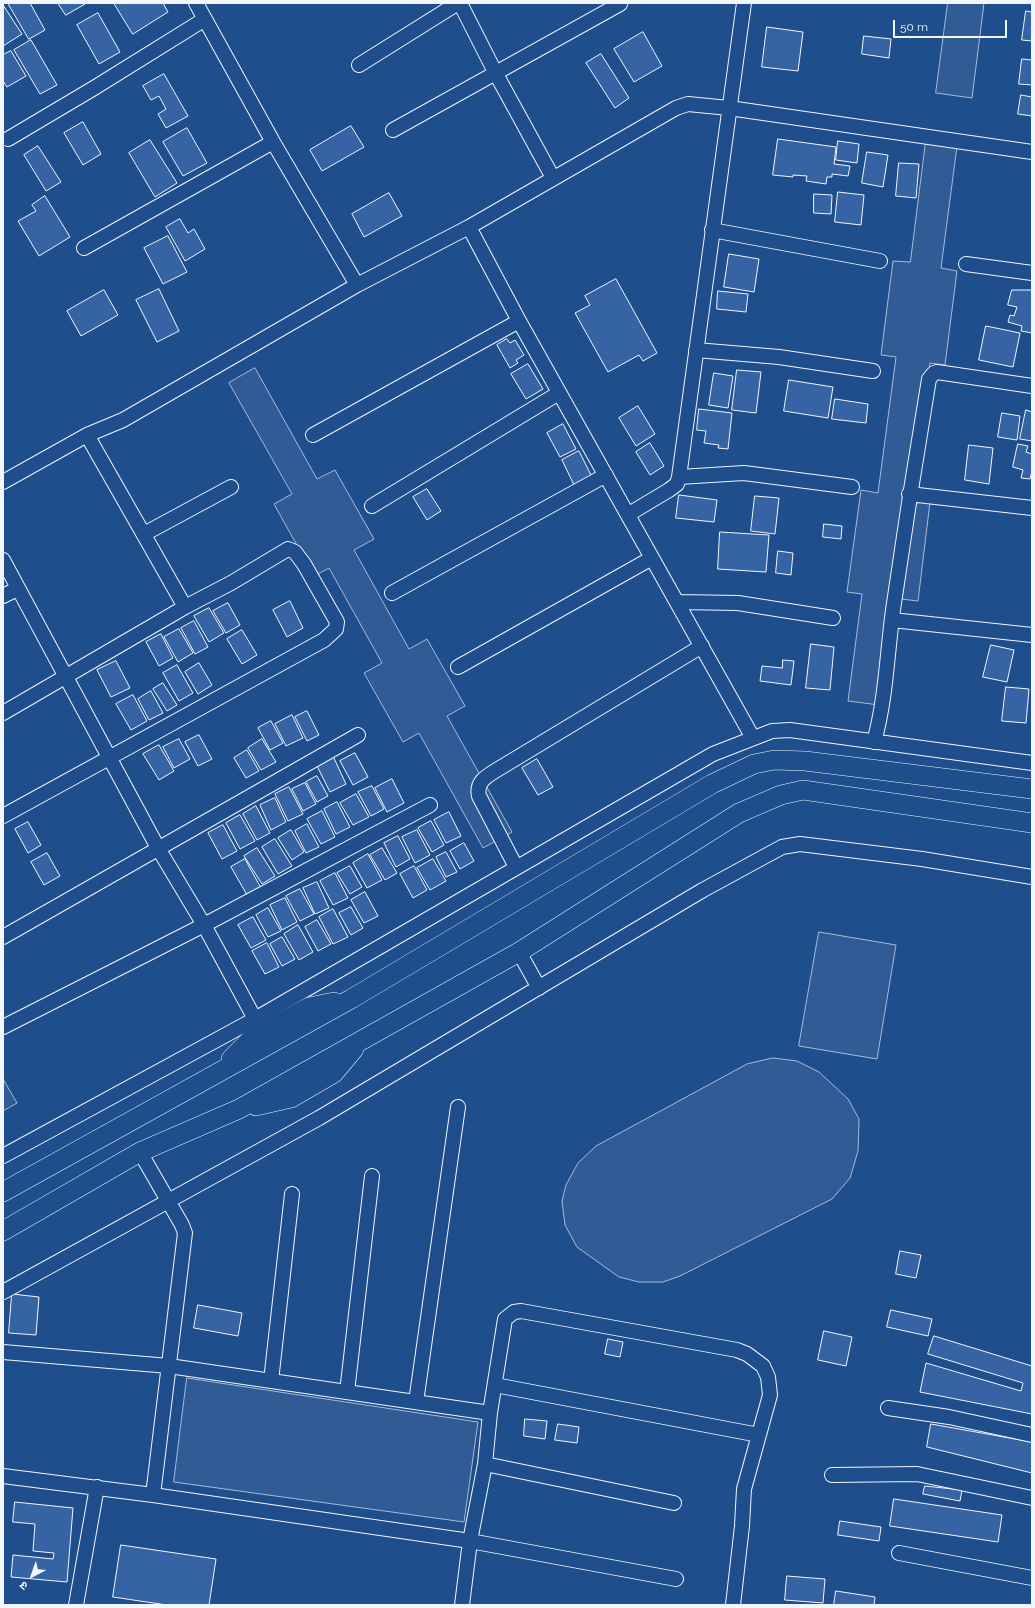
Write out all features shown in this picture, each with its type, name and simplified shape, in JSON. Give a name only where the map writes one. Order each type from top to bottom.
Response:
[{"type":"street","points":[[196,3],[273,142],[357,285]]},
{"type":"street","points":[[358,65],[459,3],[553,178]]},
{"type":"street","points":[[628,514],[669,490],[677,484],[679,477],[744,3]]},
{"type":"street","points":[[393,130],[495,72],[620,4]]},
{"type":"street","points":[[8,140],[205,19]]},
{"type":"street","points":[[3,482],[87,435],[123,420],[357,285],[469,228],[676,108],[688,104],[729,108],[1032,152]]},
{"type":"street","points":[[84,248],[273,142]]},
{"type":"street","points":[[469,228],[559,393],[753,738]]},
{"type":"street","points":[[712,230],[880,262]]},
{"type":"street","points":[[966,264],[1032,273]]},
{"type":"street","points":[[313,435],[519,321]]},
{"type":"street","points":[[696,350],[779,357],[873,371]]},
{"type":"street","points":[[874,742],[881,718],[892,620],[909,494],[929,379],[934,373],[937,372],[1032,386]]},
{"type":"street","points":[[372,506],[559,393]]},
{"type":"street","points":[[87,435],[185,607]]},
{"type":"street","points":[[679,477],[744,474],[852,487]]},
{"type":"street","points":[[392,593],[606,475]]},
{"type":"street","points":[[144,534],[232,487]]},
{"type":"street","points":[[909,494],[1032,508]]},
{"type":"street","points":[[3,713],[66,675],[185,607],[231,583],[288,549],[295,552],[304,564],[337,622],[336,629],[324,640],[3,816]]},
{"type":"street","points":[[458,667],[652,558]]},
{"type":"street","points":[[3,560],[158,848],[204,925],[255,1019]]},
{"type":"street","points":[[3,596],[18,589]]},
{"type":"street","points":[[677,602],[738,603],[833,618]]},
{"type":"street","points":[[892,620],[1032,635]]},
{"type":"street","points":[[516,867],[479,796],[479,784],[495,771],[546,739],[702,646]]},
{"type":"street","points":[[3,1156],[255,1019],[713,754],[753,738],[772,731],[790,730],[1032,763]]},
{"type":"street","points":[[3,937],[358,735]]},
{"type":"street","points":[[3,1192],[351,999],[712,784],[754,764],[774,760],[805,761],[1032,789]]},
{"type":"street","points":[[3,1230],[140,1152],[239,1109],[291,1098],[334,1074],[362,1040],[518,952],[739,813],[782,795],[803,790],[1032,824]]},
{"type":"street","points":[[3,1026],[204,925],[430,805]]},
{"type":"street","points":[[3,1292],[319,1118],[703,890],[782,847],[800,844],[922,859],[1032,877]]},
{"type":"street","points":[[518,952],[538,988]]},
{"type":"street","points":[[416,1402],[458,1107]]},
{"type":"street","points":[[140,1152],[169,1201],[182,1225],[184,1233],[153,1495]]},
{"type":"street","points":[[347,1392],[372,1176]]},
{"type":"street","points":[[271,1381],[292,1194]]},
{"type":"street","points":[[462,1605],[470,1541],[485,1464],[490,1413],[505,1319],[514,1312],[521,1312],[737,1350],[756,1360],[762,1366],[768,1377],[770,1395],[744,1489],[742,1532],[732,1605]]},
{"type":"street","points":[[3,1352],[169,1366],[490,1413]]},
{"type":"street","points":[[495,1385],[759,1435]]},
{"type":"street","points":[[888,1408],[949,1417],[1032,1435]]},
{"type":"street","points":[[485,1464],[674,1503]]},
{"type":"street","points":[[832,1475],[917,1474],[1032,1498]]},
{"type":"street","points":[[3,1476],[97,1487],[470,1541],[676,1578]]},
{"type":"street","points":[[76,1605],[97,1487]]},
{"type":"street","points":[[899,1553],[1032,1578]]},
{"type":"shaded area","points":[[948,3],[984,3],[972,98],[936,93]]},
{"type":"shaded area","points":[[926,141],[957,146],[941,268],[957,271],[945,365],[930,363],[912,500],[930,502],[918,601],[901,599],[887,706],[848,701],[862,594],[847,592],[861,490],[878,493],[896,357],[881,355],[893,261],[910,262]]},
{"type":"shaded area","points":[[255,368],[317,479],[335,470],[374,539],[354,550],[409,649],[427,639],[465,706],[447,716],[512,832],[483,848],[419,733],[403,742],[364,673],[382,663],[329,568],[314,576],[274,504],[292,494],[229,383]]},
{"type":"shaded area","points":[[819,932],[896,945],[877,1059],[799,1046]]},
{"type":"shaded area","points":[[773,1058],[797,1061],[819,1072],[848,1099],[859,1119],[858,1151],[850,1178],[832,1199],[680,1276],[663,1282],[639,1282],[619,1277],[577,1247],[565,1225],[562,1201],[566,1185],[578,1163],[596,1146],[747,1064]]},
{"type":"shaded area","points":[[3,1079],[17,1103],[3,1111]]},
{"type":"shaded area","points":[[187,1378],[478,1422],[464,1522],[174,1482]]},
{"type":"building","points":[[8,3],[30,3],[45,30],[29,39]]},
{"type":"building","points":[[58,3],[85,3],[85,4],[66,15]]},
{"type":"building","points":[[114,3],[163,3],[168,12],[133,34]]},
{"type":"building","points":[[3,5],[22,34],[3,46]]},
{"type":"building","points":[[1026,11],[1032,12],[1032,41],[1022,40]]},
{"type":"building","points":[[98,13],[120,52],[99,64],[77,25]]},
{"type":"building","points":[[767,27],[803,32],[798,71],[762,67]]},
{"type":"building","points":[[643,32],[662,66],[634,82],[614,49]]},
{"type":"building","points":[[864,36],[891,39],[889,58],[862,54]]},
{"type":"building","points":[[31,40],[57,85],[40,94],[14,50]]},
{"type":"building","points":[[11,51],[26,76],[7,87],[3,81],[3,55]]},
{"type":"building","points":[[601,54],[629,98],[615,108],[586,63]]},
{"type":"building","points":[[1022,59],[1032,60],[1032,85],[1019,84]]},
{"type":"building","points":[[164,74],[188,116],[166,128],[158,114],[166,109],[159,96],[151,100],[143,86]]},
{"type":"building","points":[[1021,95],[1032,97],[1032,116],[1018,114]]},
{"type":"building","points":[[83,122],[101,154],[83,165],[64,133]]},
{"type":"building","points":[[351,126],[364,147],[322,171],[310,150]]},
{"type":"building","points":[[187,128],[207,163],[183,176],[163,142]]},
{"type":"building","points":[[778,139],[836,147],[834,164],[850,166],[848,176],[832,174],[832,177],[827,177],[826,184],[806,181],[807,176],[793,175],[793,177],[773,175]]},
{"type":"building","points":[[150,140],[177,183],[155,197],[129,153]]},
{"type":"building","points":[[838,141],[859,144],[857,163],[836,160]]},
{"type":"building","points":[[38,146],[61,182],[46,191],[24,155]]},
{"type":"building","points":[[867,152],[888,155],[883,187],[862,183]]},
{"type":"building","points":[[899,163],[919,164],[916,198],[896,196]]},
{"type":"building","points":[[838,192],[864,195],[861,225],[835,222]]},
{"type":"building","points":[[389,193],[402,216],[364,237],[352,214]]},
{"type":"building","points":[[814,194],[832,195],[831,214],[814,213]]},
{"type":"building","points":[[45,196],[70,237],[39,256],[18,221],[36,211],[32,205]]},
{"type":"building","points":[[180,219],[188,233],[194,229],[205,249],[185,261],[166,227]]},
{"type":"building","points":[[168,236],[187,272],[163,284],[144,248]]},
{"type":"building","points":[[729,254],[759,259],[754,292],[724,287]]},
{"type":"building","points":[[616,279],[657,353],[643,361],[639,355],[608,372],[575,313],[590,305],[585,296]]},
{"type":"building","points":[[159,289],[179,331],[157,342],[136,300]]},
{"type":"building","points":[[104,290],[118,315],[81,336],[67,311]]},
{"type":"building","points":[[1012,290],[1032,290],[1032,333],[1021,331],[1022,326],[1008,322],[1010,315],[1014,316],[1017,307],[1008,305]]},
{"type":"building","points":[[718,291],[748,294],[746,312],[717,309]]},
{"type":"building","points":[[986,326],[1020,333],[1013,367],[979,360]]},
{"type":"building","points":[[507,339],[510,343],[515,340],[524,355],[516,360],[518,363],[510,368],[497,345]]},
{"type":"building","points":[[528,364],[543,389],[526,399],[511,374]]},
{"type":"building","points":[[737,370],[761,372],[756,413],[732,410]]},
{"type":"building","points":[[714,373],[733,376],[728,408],[709,405]]},
{"type":"building","points":[[789,380],[833,387],[828,418],[784,411]]},
{"type":"building","points":[[835,399],[868,404],[866,423],[832,419]]},
{"type":"building","points":[[638,406],[655,434],[636,446],[619,418]]},
{"type":"building","points":[[699,409],[732,413],[728,449],[718,448],[719,445],[704,443],[706,431],[697,430]]},
{"type":"building","points":[[1026,410],[1032,412],[1032,441],[1020,439]]},
{"type":"building","points":[[1002,413],[1020,416],[1017,440],[998,437]]},
{"type":"building","points":[[563,424],[576,449],[560,457],[547,433]]},
{"type":"building","points":[[650,443],[664,466],[650,475],[636,452]]},
{"type":"building","points":[[1018,444],[1028,446],[1026,452],[1032,454],[1032,471],[1030,479],[1021,478],[1023,470],[1013,467]]},
{"type":"building","points":[[969,445],[993,448],[989,484],[965,480]]},
{"type":"building","points":[[579,451],[592,477],[574,485],[562,460]]},
{"type":"building","points":[[427,489],[441,511],[427,520],[413,497]]},
{"type":"building","points":[[679,495],[717,500],[714,522],[676,518]]},
{"type":"building","points":[[755,496],[779,498],[775,534],[751,531]]},
{"type":"building","points":[[824,524],[842,526],[841,539],[823,537]]},
{"type":"building","points":[[720,532],[769,535],[766,572],[718,569]]},
{"type":"building","points":[[778,551],[793,553],[791,575],[776,573]]},
{"type":"building","points":[[290,601],[303,628],[287,637],[273,610]]},
{"type":"building","points":[[228,603],[240,625],[226,633],[213,611]]},
{"type":"building","points":[[209,608],[224,633],[209,642],[194,616]]},
{"type":"building","points":[[194,621],[208,647],[195,654],[181,628]]},
{"type":"building","points":[[179,629],[193,653],[178,662],[164,637]]},
{"type":"building","points":[[242,630],[257,655],[242,664],[227,639]]},
{"type":"building","points":[[161,634],[173,658],[159,666],[146,642]]},
{"type":"building","points":[[811,644],[834,647],[830,690],[806,688]]},
{"type":"building","points":[[991,645],[1014,650],[1007,682],[983,677]]},
{"type":"building","points":[[783,660],[794,661],[791,685],[760,681],[762,666],[782,668]]},
{"type":"building","points":[[116,661],[130,688],[111,697],[97,670]]},
{"type":"building","points":[[199,663],[212,685],[198,694],[185,672]]},
{"type":"building","points":[[177,665],[193,693],[179,701],[163,673]]},
{"type":"building","points":[[163,683],[177,705],[167,711],[153,689]]},
{"type":"building","points":[[1006,687],[1029,689],[1026,723],[1002,721]]},
{"type":"building","points":[[151,691],[163,713],[149,720],[138,699]]},
{"type":"building","points":[[133,695],[147,721],[131,730],[116,704]]},
{"type":"building","points":[[307,711],[319,735],[307,741],[295,717]]},
{"type":"building","points":[[292,715],[303,738],[286,746],[275,724]]},
{"type":"building","points":[[271,721],[283,743],[270,750],[258,728]]},
{"type":"building","points":[[199,735],[212,759],[198,766],[185,742]]},
{"type":"building","points":[[179,739],[190,759],[174,768],[163,747]]},
{"type":"building","points":[[262,739],[276,762],[261,770],[248,748]]},
{"type":"building","points":[[159,745],[174,771],[159,780],[143,754]]},
{"type":"building","points":[[247,750],[259,771],[246,778],[234,758]]},
{"type":"building","points":[[355,753],[368,777],[353,785],[340,761]]},
{"type":"building","points":[[333,756],[346,784],[330,792],[316,764]]},
{"type":"building","points":[[537,759],[553,787],[538,795],[522,768]]},
{"type":"building","points":[[317,776],[328,796],[317,802],[306,782]]},
{"type":"building","points":[[392,779],[404,803],[387,812],[375,788]]},
{"type":"building","points":[[305,783],[316,804],[303,811],[292,789]]},
{"type":"building","points":[[372,786],[384,809],[371,816],[358,792]]},
{"type":"building","points":[[289,787],[303,814],[288,821],[275,794]]},
{"type":"building","points":[[356,794],[369,817],[353,825],[340,803]]},
{"type":"building","points":[[275,798],[286,822],[271,830],[260,805]]},
{"type":"building","points":[[337,802],[350,827],[336,834],[324,809]]},
{"type":"building","points":[[256,806],[270,833],[257,840],[243,814]]},
{"type":"building","points":[[322,811],[335,837],[321,844],[307,819]]},
{"type":"building","points":[[449,812],[461,836],[446,843],[434,820]]},
{"type":"building","points":[[240,815],[255,841],[240,849],[226,823]]},
{"type":"building","points":[[431,821],[444,845],[432,852],[418,828]]},
{"type":"building","points":[[28,822],[41,845],[28,853],[15,829]]},
{"type":"building","points":[[307,824],[319,847],[306,853],[295,831]]},
{"type":"building","points":[[223,825],[237,851],[222,859],[208,833]]},
{"type":"building","points":[[291,830],[304,852],[292,860],[278,838]]},
{"type":"building","points":[[417,830],[430,855],[415,863],[402,837]]},
{"type":"building","points":[[398,836],[410,859],[396,867],[384,843]]},
{"type":"building","points":[[275,839],[292,866],[278,874],[262,847]]},
{"type":"building","points":[[464,843],[474,861],[460,869],[450,851]]},
{"type":"building","points":[[257,848],[275,876],[262,884],[244,856]]},
{"type":"building","points":[[382,848],[397,873],[385,880],[370,855]]},
{"type":"building","points":[[446,852],[457,872],[446,877],[436,857]]},
{"type":"building","points":[[47,853],[60,876],[44,885],[31,862]]},
{"type":"building","points":[[368,854],[382,880],[367,888],[353,863]]},
{"type":"building","points":[[245,859],[261,888],[247,895],[231,867]]},
{"type":"building","points":[[433,859],[446,881],[430,890],[417,868]]},
{"type":"building","points":[[350,866],[362,887],[350,894],[337,873]]},
{"type":"building","points":[[414,866],[427,890],[413,898],[400,874]]},
{"type":"building","points":[[335,873],[348,898],[333,905],[320,881]]},
{"type":"building","points":[[317,882],[329,908],[315,914],[303,888]]},
{"type":"building","points":[[300,889],[314,914],[300,921],[286,896]]},
{"type":"building","points":[[365,892],[378,916],[364,923],[351,900]]},
{"type":"building","points":[[285,898],[297,922],[282,930],[270,905]]},
{"type":"building","points":[[351,907],[363,928],[351,935],[339,913]]},
{"type":"building","points":[[268,908],[281,931],[268,937],[256,915]]},
{"type":"building","points":[[333,909],[348,937],[333,944],[319,917]]},
{"type":"building","points":[[253,917],[266,940],[251,948],[238,925]]},
{"type":"building","points":[[317,920],[331,944],[318,951],[305,927]]},
{"type":"building","points":[[298,925],[313,952],[299,960],[284,934]]},
{"type":"building","points":[[282,937],[295,959],[282,966],[270,944]]},
{"type":"building","points":[[267,943],[279,967],[265,974],[252,951]]},
{"type":"building","points":[[900,1251],[921,1255],[916,1278],[896,1274]]},
{"type":"building","points":[[12,1294],[39,1297],[36,1335],[9,1333]]},
{"type":"building","points":[[198,1305],[242,1313],[238,1336],[194,1328]]},
{"type":"building","points":[[891,1310],[932,1319],[928,1336],[887,1327]]},
{"type":"building","points":[[824,1331],[852,1337],[846,1366],[818,1360]]},
{"type":"building","points":[[934,1336],[1032,1366],[1032,1414],[920,1392],[926,1363],[1021,1391],[1023,1383],[928,1354]]},
{"type":"building","points":[[608,1339],[623,1342],[620,1357],[605,1354]]},
{"type":"building","points":[[525,1419],[547,1421],[545,1439],[524,1436]]},
{"type":"building","points":[[558,1424],[579,1427],[577,1443],[555,1440]]},
{"type":"building","points":[[931,1424],[1032,1442],[1032,1473],[927,1447]]},
{"type":"building","points":[[925,1486],[962,1490],[960,1501],[923,1494]]},
{"type":"building","points":[[894,1499],[1002,1515],[998,1542],[890,1526]]},
{"type":"building","points":[[15,1502],[73,1508],[67,1582],[11,1577],[13,1555],[53,1559],[54,1553],[33,1551],[35,1524],[13,1522]]},
{"type":"building","points":[[840,1521],[881,1527],[879,1541],[838,1535]]},
{"type":"building","points":[[121,1545],[216,1559],[209,1605],[167,1605],[113,1597]]},
{"type":"building","points":[[787,1576],[825,1579],[823,1603],[785,1600]]},
{"type":"building","points":[[836,1591],[875,1597],[874,1605],[834,1605]]}]
